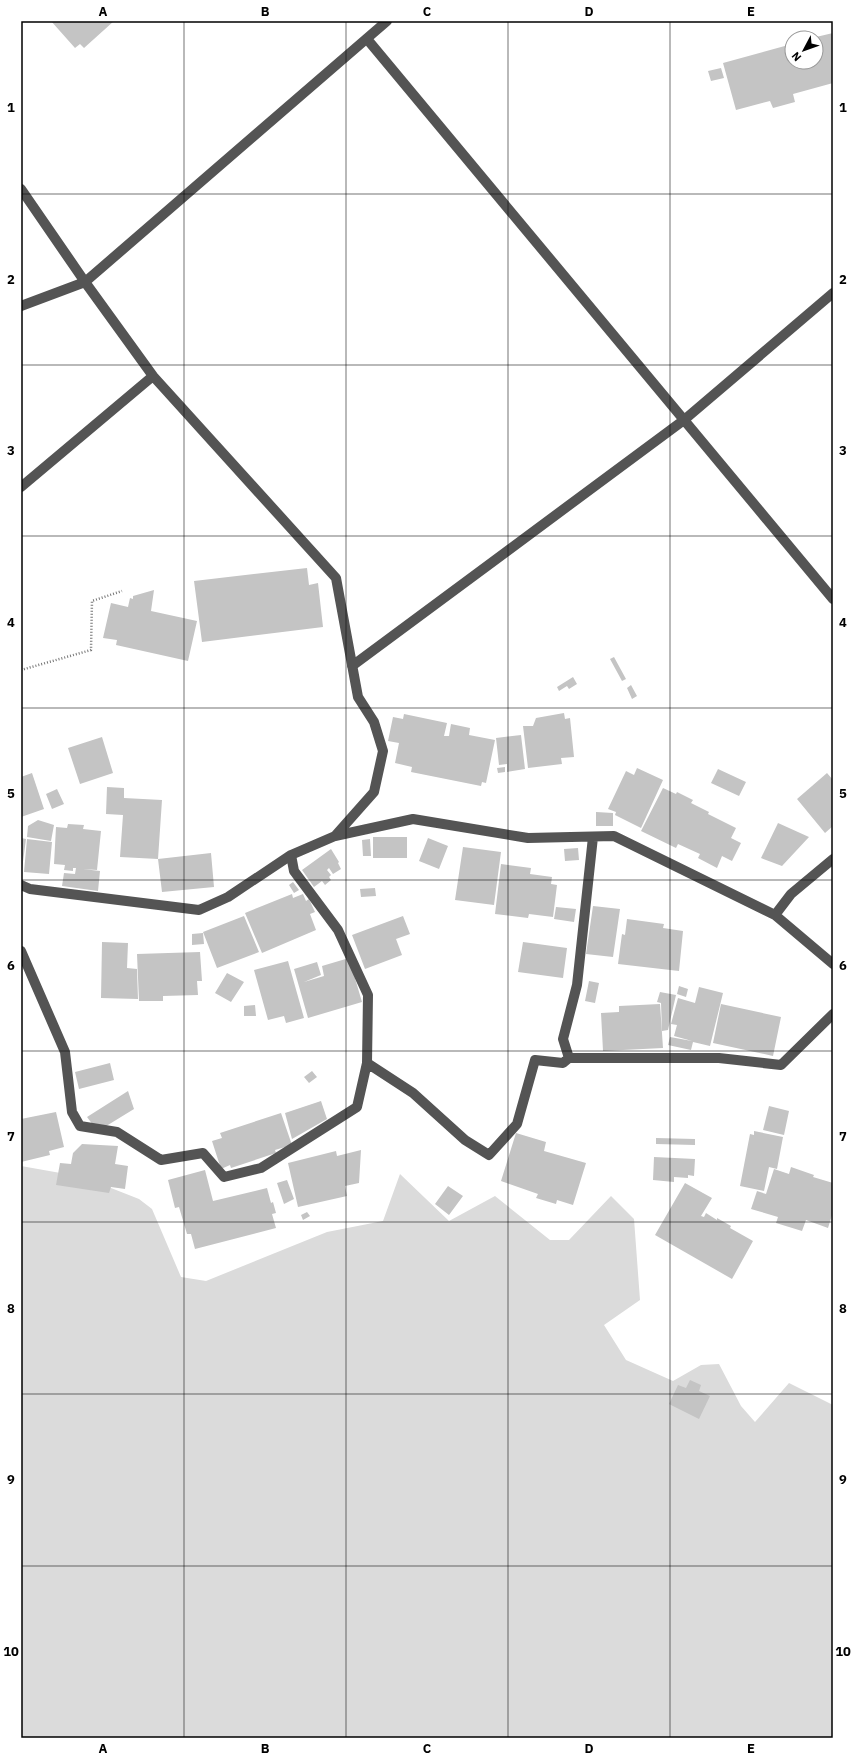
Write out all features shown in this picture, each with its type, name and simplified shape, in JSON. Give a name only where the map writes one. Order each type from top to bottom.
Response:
[{"type":"street","points":[[21,306],[84,282],[387,21]]},
{"type":"street","points":[[367,39],[833,599]]},
{"type":"street","points":[[21,189],[84,282],[153,376],[336,578],[358,698],[374,722],[383,751],[374,792],[336,836]]},
{"type":"street","points":[[352,666],[684,420],[833,293]]},
{"type":"street","points":[[21,487],[153,376]]},
{"type":"street","points":[[21,885],[30,889],[199,910],[228,896],[291,855],[336,836],[413,819],[528,838],[614,836],[775,915],[833,964]]},
{"type":"street","points":[[569,1058],[563,1039],[577,985],[592,837]]},
{"type":"street","points":[[21,950],[65,1052],[72,1112],[80,1126],[117,1132],[161,1160],[203,1153],[224,1177],[261,1168],[357,1107],[367,1062],[368,995],[338,930],[294,871],[291,855]]},
{"type":"street","points":[[775,915],[791,894],[833,859]]},
{"type":"street","points":[[367,1062],[413,1092],[465,1140],[489,1155],[517,1124],[534,1060],[564,1063],[569,1058],[719,1058],[781,1065],[833,1014]]},
{"type":"path","points":[[21,670],[91,650],[92,600],[122,591]]},
{"type":"shaded area","points":[[21,1166],[83,1177],[139,1199],[152,1209],[181,1277],[206,1281],[327,1232],[383,1221],[400,1174],[449,1221],[495,1196],[550,1240],[569,1240],[611,1196],[634,1219],[640,1300],[604,1325],[626,1360],[673,1381],[701,1365],[719,1364],[741,1406],[755,1422],[789,1383],[833,1405],[833,1738],[21,1738]]},
{"type":"building","points":[[51,21],[114,21],[84,48],[80,44],[75,48]]},
{"type":"building","points":[[833,33],[833,83],[793,94],[795,102],[773,108],[770,101],[736,110],[723,63],[784,46],[784,70],[824,70],[824,35]]},
{"type":"building","points":[[721,68],[724,78],[711,81],[708,71]]},
{"type":"building","points":[[307,568],[309,585],[318,583],[323,627],[202,642],[194,581]]},
{"type":"building","points":[[154,590],[151,611],[197,621],[188,661],[116,645],[117,640],[103,638],[111,603],[128,607],[130,598],[133,599],[133,596]]},
{"type":"building","points":[[614,657],[626,679],[622,681],[610,659]]},
{"type":"building","points":[[573,677],[577,684],[569,689],[567,686],[559,691],[557,687]]},
{"type":"building","points":[[631,685],[637,696],[632,699],[627,688]]},
{"type":"building","points":[[564,713],[565,719],[570,718],[574,757],[561,758],[562,764],[528,768],[523,726],[533,726],[536,718]]},
{"type":"building","points":[[404,714],[447,723],[444,736],[449,736],[451,724],[470,728],[469,735],[495,740],[486,783],[482,782],[481,786],[411,772],[412,767],[395,763],[399,743],[388,741],[393,717],[403,719]]},
{"type":"building","points":[[521,735],[525,769],[507,772],[507,764],[499,765],[496,738]]},
{"type":"building","points":[[102,737],[113,773],[80,784],[68,748]]},
{"type":"building","points":[[505,767],[505,772],[498,773],[497,768]]},
{"type":"building","points":[[637,768],[663,780],[641,828],[615,815],[616,812],[608,809],[626,771],[634,775]]},
{"type":"building","points":[[718,769],[746,782],[739,796],[711,783]]},
{"type":"building","points":[[32,773],[44,809],[21,817],[21,777]]},
{"type":"building","points":[[827,773],[833,780],[833,826],[825,833],[797,799]]},
{"type":"building","points":[[107,787],[124,788],[124,798],[162,800],[158,859],[120,857],[123,815],[106,814]]},
{"type":"building","points":[[663,788],[676,794],[677,792],[693,800],[691,803],[709,812],[708,814],[736,828],[731,838],[741,843],[732,861],[722,856],[717,868],[698,858],[700,854],[678,844],[676,848],[641,831]]},
{"type":"building","points":[[57,789],[64,804],[52,809],[46,794]]},
{"type":"building","points":[[596,812],[613,813],[613,826],[596,826]]},
{"type":"building","points":[[38,820],[54,825],[51,841],[27,837],[28,826]]},
{"type":"building","points":[[778,823],[809,837],[782,866],[761,858]]},
{"type":"building","points":[[68,824],[84,825],[83,829],[101,831],[97,870],[83,869],[100,871],[98,891],[62,886],[64,873],[75,874],[76,868],[73,868],[73,871],[64,870],[65,865],[54,864],[56,827],[67,828]]},
{"type":"building","points":[[373,837],[407,837],[407,858],[373,858]]},
{"type":"building","points":[[21,838],[26,839],[22,869],[21,868]]},
{"type":"building","points":[[428,838],[448,846],[439,869],[419,861]]},
{"type":"building","points":[[27,839],[52,842],[49,874],[24,872]]},
{"type":"building","points":[[370,839],[371,856],[363,856],[362,840]]},
{"type":"building","points":[[463,847],[501,852],[494,905],[455,900]]},
{"type":"building","points":[[578,848],[579,860],[565,861],[564,849]]},
{"type":"building","points":[[331,849],[339,862],[338,863],[341,869],[333,874],[329,868],[327,870],[331,875],[329,877],[331,880],[325,885],[322,881],[314,887],[302,870]]},
{"type":"building","points":[[211,853],[214,887],[162,892],[158,859]]},
{"type":"building","points":[[501,864],[531,868],[530,874],[552,877],[551,884],[557,885],[553,917],[529,914],[528,918],[495,914]]},
{"type":"building","points":[[293,882],[299,890],[294,893],[289,885]]},
{"type":"building","points":[[375,888],[376,896],[361,897],[360,889]]},
{"type":"building","points":[[292,894],[293,898],[303,894],[306,901],[309,899],[315,912],[310,914],[316,930],[262,953],[245,913]]},
{"type":"building","points":[[593,906],[620,909],[613,957],[586,954]]},
{"type":"building","points":[[556,907],[576,909],[574,922],[554,919]]},
{"type":"building","points":[[244,916],[259,952],[217,968],[203,932]]},
{"type":"building","points":[[403,916],[410,934],[396,939],[402,955],[365,969],[352,935]]},
{"type":"building","points":[[627,919],[664,924],[663,928],[683,931],[679,971],[618,964],[622,934],[625,935]]},
{"type":"building","points":[[203,933],[204,944],[192,945],[192,934]]},
{"type":"building","points":[[102,942],[128,943],[127,968],[137,969],[138,999],[101,998]]},
{"type":"building","points":[[523,942],[567,948],[563,978],[518,972]]},
{"type":"building","points":[[200,952],[202,981],[197,981],[198,995],[163,996],[163,1001],[139,1001],[137,954]]},
{"type":"building","points":[[349,958],[362,1002],[308,1018],[294,969],[317,962],[321,975],[304,982],[324,976],[322,966]]},
{"type":"building","points":[[288,961],[304,1018],[286,1023],[284,1016],[268,1020],[254,970]]},
{"type":"building","points":[[227,973],[244,982],[231,1002],[215,993]]},
{"type":"building","points":[[589,981],[599,983],[595,1003],[585,1001]]},
{"type":"building","points":[[679,986],[688,989],[686,997],[677,994]]},
{"type":"building","points":[[699,987],[723,993],[710,1046],[693,1042],[691,1050],[668,1045],[670,1037],[692,1041],[674,1036],[677,1025],[671,1024],[678,998],[695,1003]]},
{"type":"building","points":[[660,992],[676,995],[668,1030],[662,1031],[661,1003],[657,1002]]},
{"type":"building","points":[[660,1004],[663,1048],[603,1051],[601,1013],[619,1012],[619,1006]]},
{"type":"building","points":[[721,1004],[781,1017],[773,1056],[713,1043]]},
{"type":"building","points":[[255,1005],[256,1016],[244,1016],[244,1006]]},
{"type":"building","points":[[110,1063],[114,1080],[79,1089],[75,1072]]},
{"type":"building","points":[[312,1071],[317,1077],[309,1083],[304,1077]]},
{"type":"building","points":[[128,1091],[134,1109],[103,1128],[93,1125],[87,1117]]},
{"type":"building","points":[[321,1101],[327,1119],[292,1139],[285,1113]]},
{"type":"building","points":[[769,1106],[789,1111],[784,1135],[763,1130]]},
{"type":"building","points":[[56,1112],[64,1147],[49,1151],[50,1155],[21,1162],[21,1119]]},
{"type":"building","points":[[281,1113],[292,1145],[275,1150],[276,1153],[231,1168],[230,1165],[221,1169],[212,1141],[222,1138],[220,1133]]},
{"type":"building","points":[[754,1131],[783,1137],[777,1169],[769,1167],[764,1191],[740,1186],[750,1134],[754,1135]]},
{"type":"building","points":[[516,1133],[546,1142],[544,1151],[586,1163],[573,1205],[557,1200],[556,1204],[536,1198],[538,1194],[501,1181]]},
{"type":"building","points":[[656,1138],[695,1139],[695,1145],[656,1144]]},
{"type":"building","points":[[82,1144],[118,1146],[115,1164],[128,1166],[125,1189],[111,1187],[109,1193],[56,1185],[60,1163],[71,1164],[73,1153]]},
{"type":"building","points":[[361,1150],[359,1183],[345,1186],[347,1196],[298,1207],[288,1163],[336,1151],[337,1156]]},
{"type":"building","points":[[654,1157],[695,1159],[694,1176],[688,1175],[688,1178],[674,1177],[674,1182],[653,1180]]},
{"type":"building","points":[[791,1167],[814,1175],[813,1177],[833,1183],[833,1212],[828,1228],[806,1220],[802,1231],[776,1223],[778,1217],[751,1209],[757,1191],[766,1194],[774,1169],[789,1174]]},
{"type":"building","points":[[205,1170],[213,1201],[267,1188],[271,1203],[273,1202],[276,1213],[272,1214],[276,1228],[195,1249],[191,1234],[187,1234],[179,1207],[175,1208],[168,1180]]},
{"type":"building","points":[[287,1180],[294,1199],[284,1204],[277,1183]]},
{"type":"building","points":[[685,1183],[712,1198],[701,1216],[704,1217],[706,1213],[717,1220],[717,1218],[731,1226],[730,1228],[753,1241],[732,1279],[655,1235]]},
{"type":"building","points":[[448,1186],[463,1196],[449,1215],[435,1204]]},
{"type":"building","points":[[307,1212],[310,1216],[303,1220],[301,1215]]},
{"type":"building","points":[[690,1380],[701,1385],[699,1391],[710,1396],[699,1419],[669,1404],[678,1385],[686,1388]]}]
